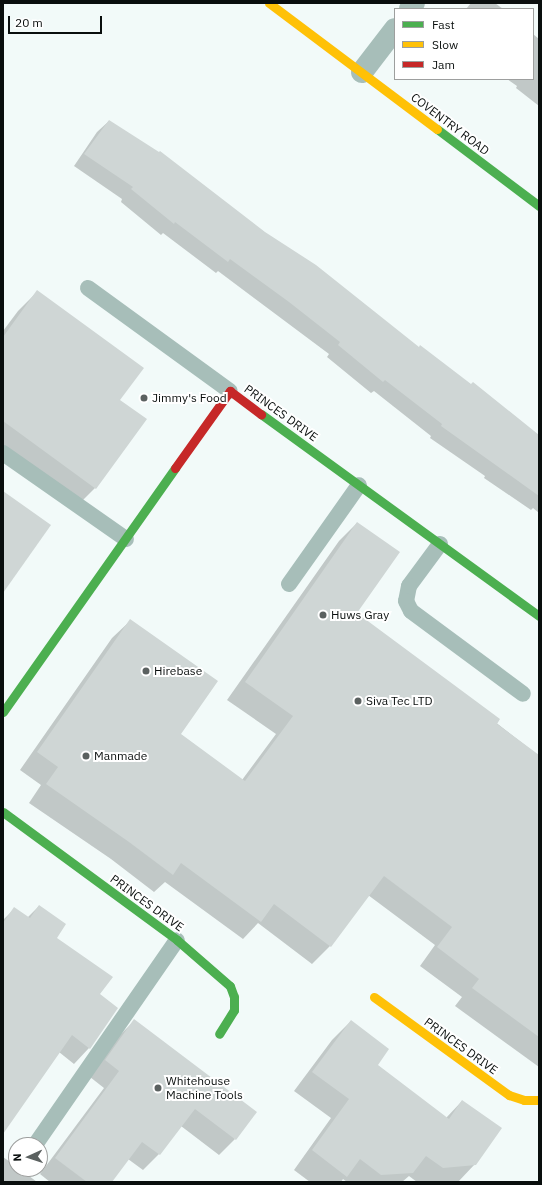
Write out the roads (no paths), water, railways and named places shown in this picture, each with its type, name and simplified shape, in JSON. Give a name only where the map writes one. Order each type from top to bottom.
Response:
[{"type":"street","name":"COVENTRY ROAD","points":[[270,3],[539,206]]},
{"type":"street","points":[[362,72],[394,30]]},
{"type":"street","name":"PRINCES DRIVE","points":[[4,710],[230,391],[539,616]]},
{"type":"street","name":"PRINCES DRIVE","points":[[3,812],[177,940],[230,986],[234,997],[234,1010],[219,1034]]},
{"type":"street","name":"PRINCES DRIVE","points":[[374,997],[492,1084],[509,1094],[524,1100],[539,1100]]},
{"type":"lane","points":[[88,288],[230,391]]},
{"type":"lane","points":[[3,453],[126,539]]},
{"type":"lane","points":[[289,584],[359,485]]},
{"type":"lane","points":[[440,544],[409,586],[406,601],[411,611],[523,694]]},
{"type":"lane","points":[[41,1137],[177,940]]},
{"type":"place","name":"Jimmy's Food","points":[[144,398]]},
{"type":"place","name":"Huws Gray","points":[[323,615]]},
{"type":"place","name":"Hirebase","points":[[146,671]]},
{"type":"place","name":"Siva Tec LTD","points":[[358,701]]},
{"type":"place","name":"Manmade","points":[[86,756]]},
{"type":"place","name":"Whitehouse Machine Tools","points":[[158,1088]]}]
